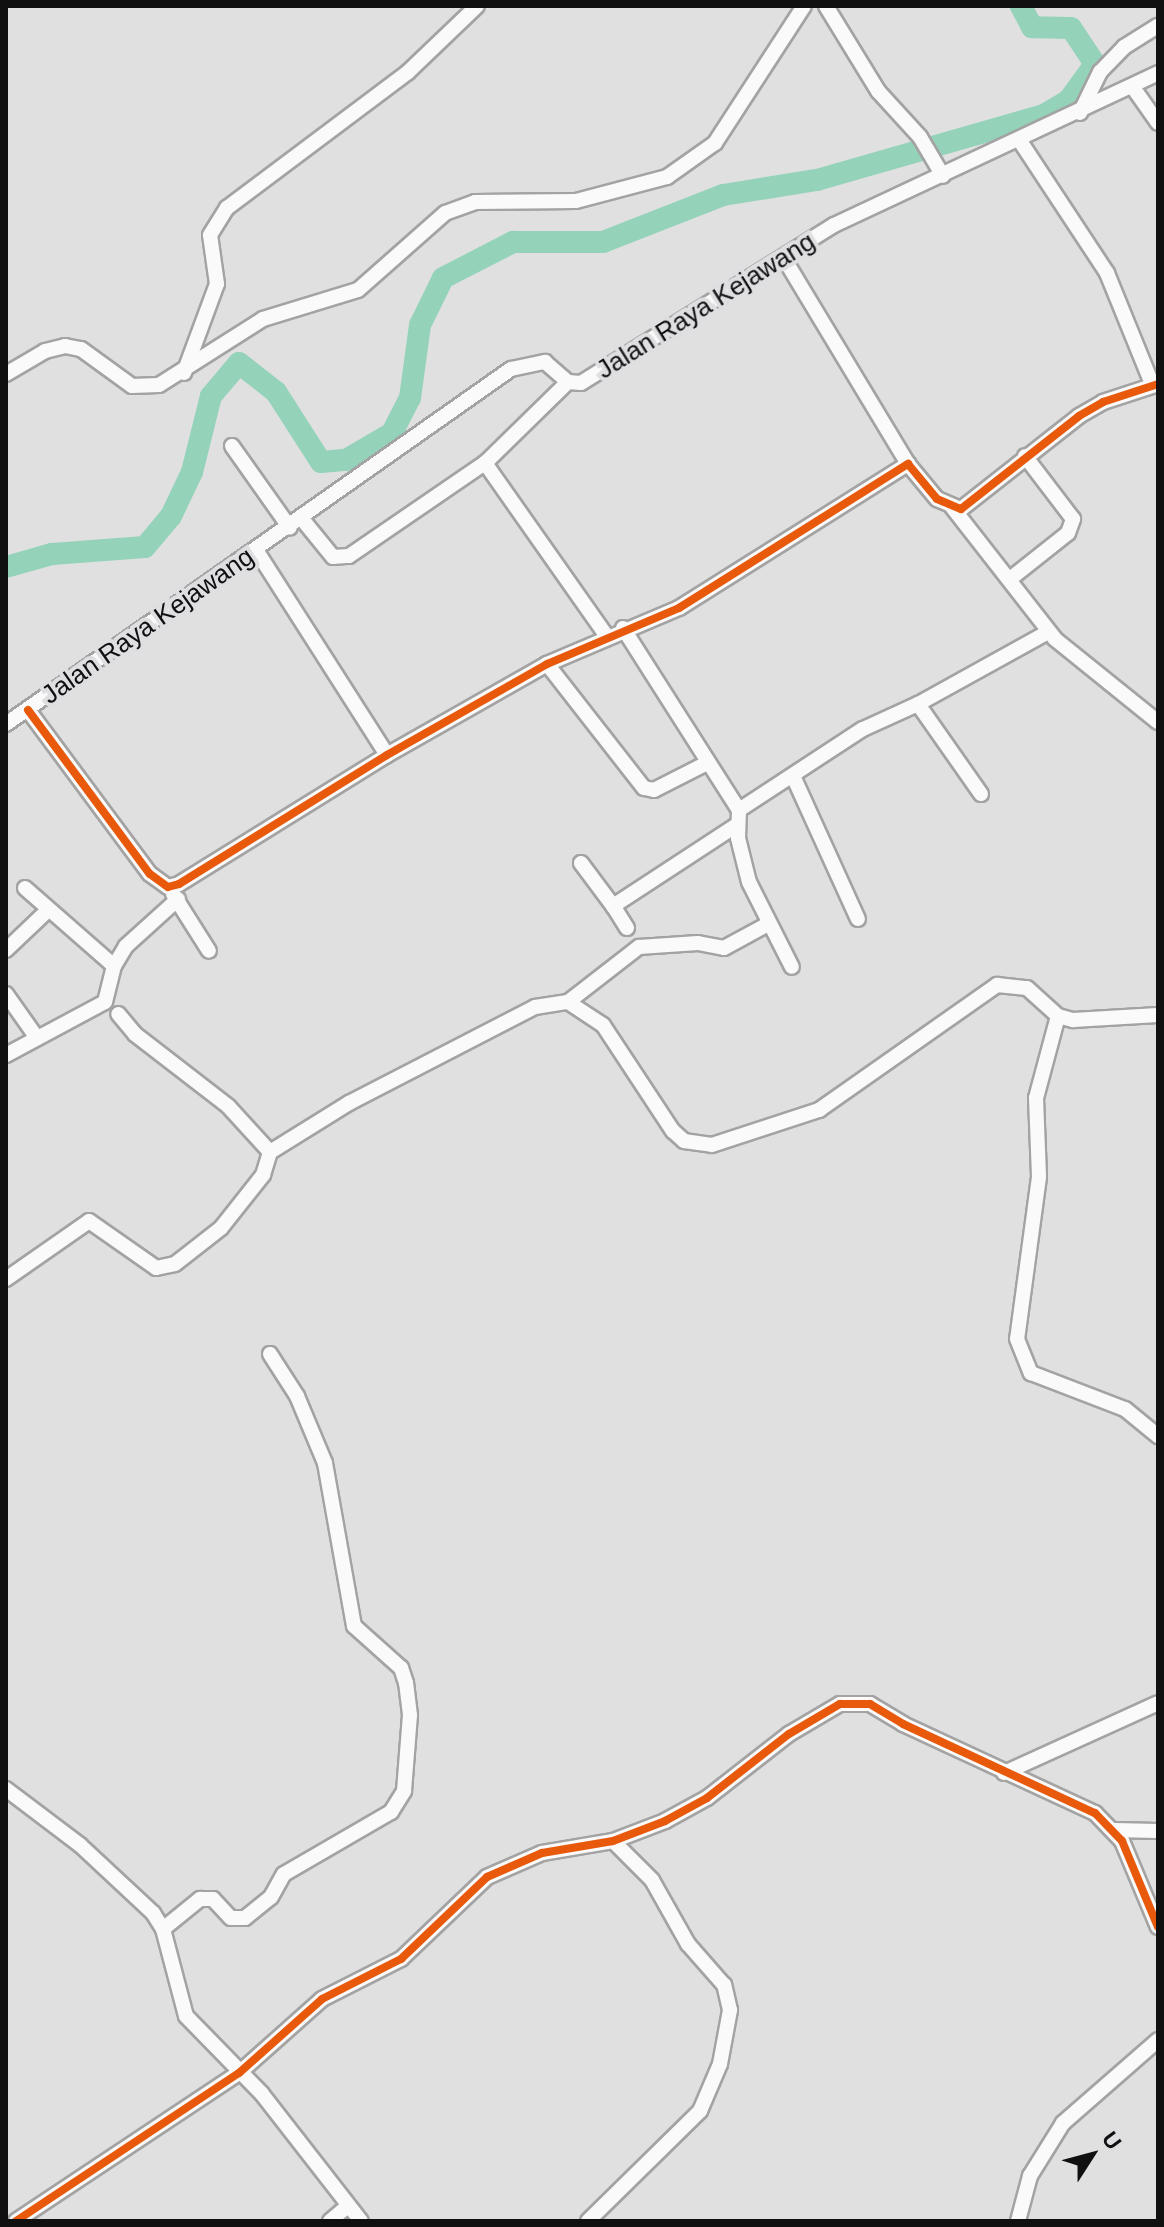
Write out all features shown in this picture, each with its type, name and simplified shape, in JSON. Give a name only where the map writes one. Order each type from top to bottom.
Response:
[{"type":"street","points":[[184,373],[217,284],[210,235],[227,208],[408,72],[477,6]]},
{"type":"street","points":[[6,374],[45,351],[65,346],[81,349],[132,386],[147,388],[184,373],[263,319],[358,290],[445,213],[475,202],[576,201],[619,194],[686,168],[715,143],[804,6]]},
{"type":"street","points":[[826,6],[878,91],[920,137],[943,176]]},
{"type":"street","points":[[1080,113],[1100,72],[1124,47],[1158,26]]},
{"type":"street","name":"Jalan Raya Kejawang","points":[[6,724],[211,577],[296,524],[511,369],[545,362],[568,382],[590,379],[785,260],[834,225],[1080,113],[1158,73]]},
{"type":"street","points":[[1132,86],[1158,123]]},
{"type":"street","points":[[952,507],[961,509],[1025,456],[1103,402],[1155,384],[1107,273],[1020,141]]},
{"type":"street","points":[[785,260],[925,488],[952,507],[1048,632],[1131,704],[1158,722]]},
{"type":"street","points":[[232,446],[296,524],[328,553],[345,558],[485,463],[568,382]]},
{"type":"street","points":[[1010,579],[1068,533],[1073,519],[1025,456]]},
{"type":"street","points":[[485,463],[606,635]]},
{"type":"street","points":[[168,887],[387,755],[547,664],[606,635],[679,608],[908,464]]},
{"type":"street","points":[[256,550],[387,755]]},
{"type":"street","points":[[623,628],[738,817],[749,882],[792,967]]},
{"type":"street","points":[[613,906],[863,729],[918,704],[1048,632]]},
{"type":"street","points":[[547,664],[644,788],[654,790],[707,763]]},
{"type":"street","points":[[918,704],[981,794]]},
{"type":"street","points":[[28,710],[150,874],[178,899],[209,951]]},
{"type":"street","points":[[793,776],[858,919]]},
{"type":"street","points":[[581,863],[627,928]]},
{"type":"street","points":[[25,888],[114,966]]},
{"type":"street","points":[[6,1055],[105,1002],[114,966],[137,933],[178,899]]},
{"type":"street","points":[[6,950],[49,909]]},
{"type":"street","points":[[6,1279],[89,1221],[156,1268],[175,1264],[221,1228],[246,1200],[263,1175],[270,1152],[349,1103],[535,1007],[568,1002],[639,947],[698,943],[724,948],[768,924]]},
{"type":"street","points":[[568,1002],[603,1025],[673,1131],[697,1145],[712,1145],[819,1110],[997,985],[1027,988],[1058,1016],[1102,1022],[1158,1015]]},
{"type":"street","points":[[6,994],[37,1038]]},
{"type":"street","points":[[118,1014],[135,1034],[204,1085],[270,1152]]},
{"type":"street","points":[[1058,1016],[1036,1098],[1039,1177],[1017,1339],[1031,1373],[1125,1409],[1158,1436]]},
{"type":"street","points":[[163,1929],[200,1899],[213,1899],[231,1918],[245,1918],[271,1897],[284,1874],[391,1812],[404,1791],[410,1715],[401,1668],[354,1626],[325,1463],[297,1396],[270,1354]]},
{"type":"street","points":[[16,2221],[239,2073],[322,1999],[401,1959],[487,1877],[542,1853],[613,1841],[707,1798],[822,1712],[856,1701],[1004,1773],[1070,1800],[1114,1830],[1158,1927]]},
{"type":"street","points":[[1004,1773],[1158,1703]]},
{"type":"street","points":[[6,1789],[33,1805],[136,1893],[163,1929],[186,2016],[262,2094],[361,2221]]},
{"type":"street","points":[[1114,1830],[1158,1831]]},
{"type":"street","points":[[588,2221],[700,2111],[720,2064],[730,2010],[724,1985],[688,1944],[652,1880],[613,1841]]},
{"type":"street","points":[[1018,2221],[1030,2176],[1063,2123],[1158,2040]]},
{"type":"street","points":[[330,2221],[348,2206]]},
{"type":"waterway","points":[[6,567],[52,554],[145,547],[171,516],[192,472],[211,396],[239,363],[276,392],[321,462],[346,460],[392,433],[410,398],[420,325],[443,278],[513,242],[603,242],[723,195],[817,180],[1044,115],[1069,100],[1095,64],[1071,28],[1032,27],[1021,6]]},
{"type":"cycle path","points":[[28,710],[150,874],[168,887],[179,884],[387,755],[547,664],[679,608],[908,464],[937,499],[961,509],[1079,416],[1103,402],[1158,384]]},
{"type":"cycle path","points":[[16,2221],[239,2073],[322,1999],[401,1959],[487,1877],[542,1853],[613,1841],[665,1821],[707,1798],[789,1734],[840,1704],[870,1704],[903,1724],[1095,1813],[1122,1841],[1158,1927]]}]
